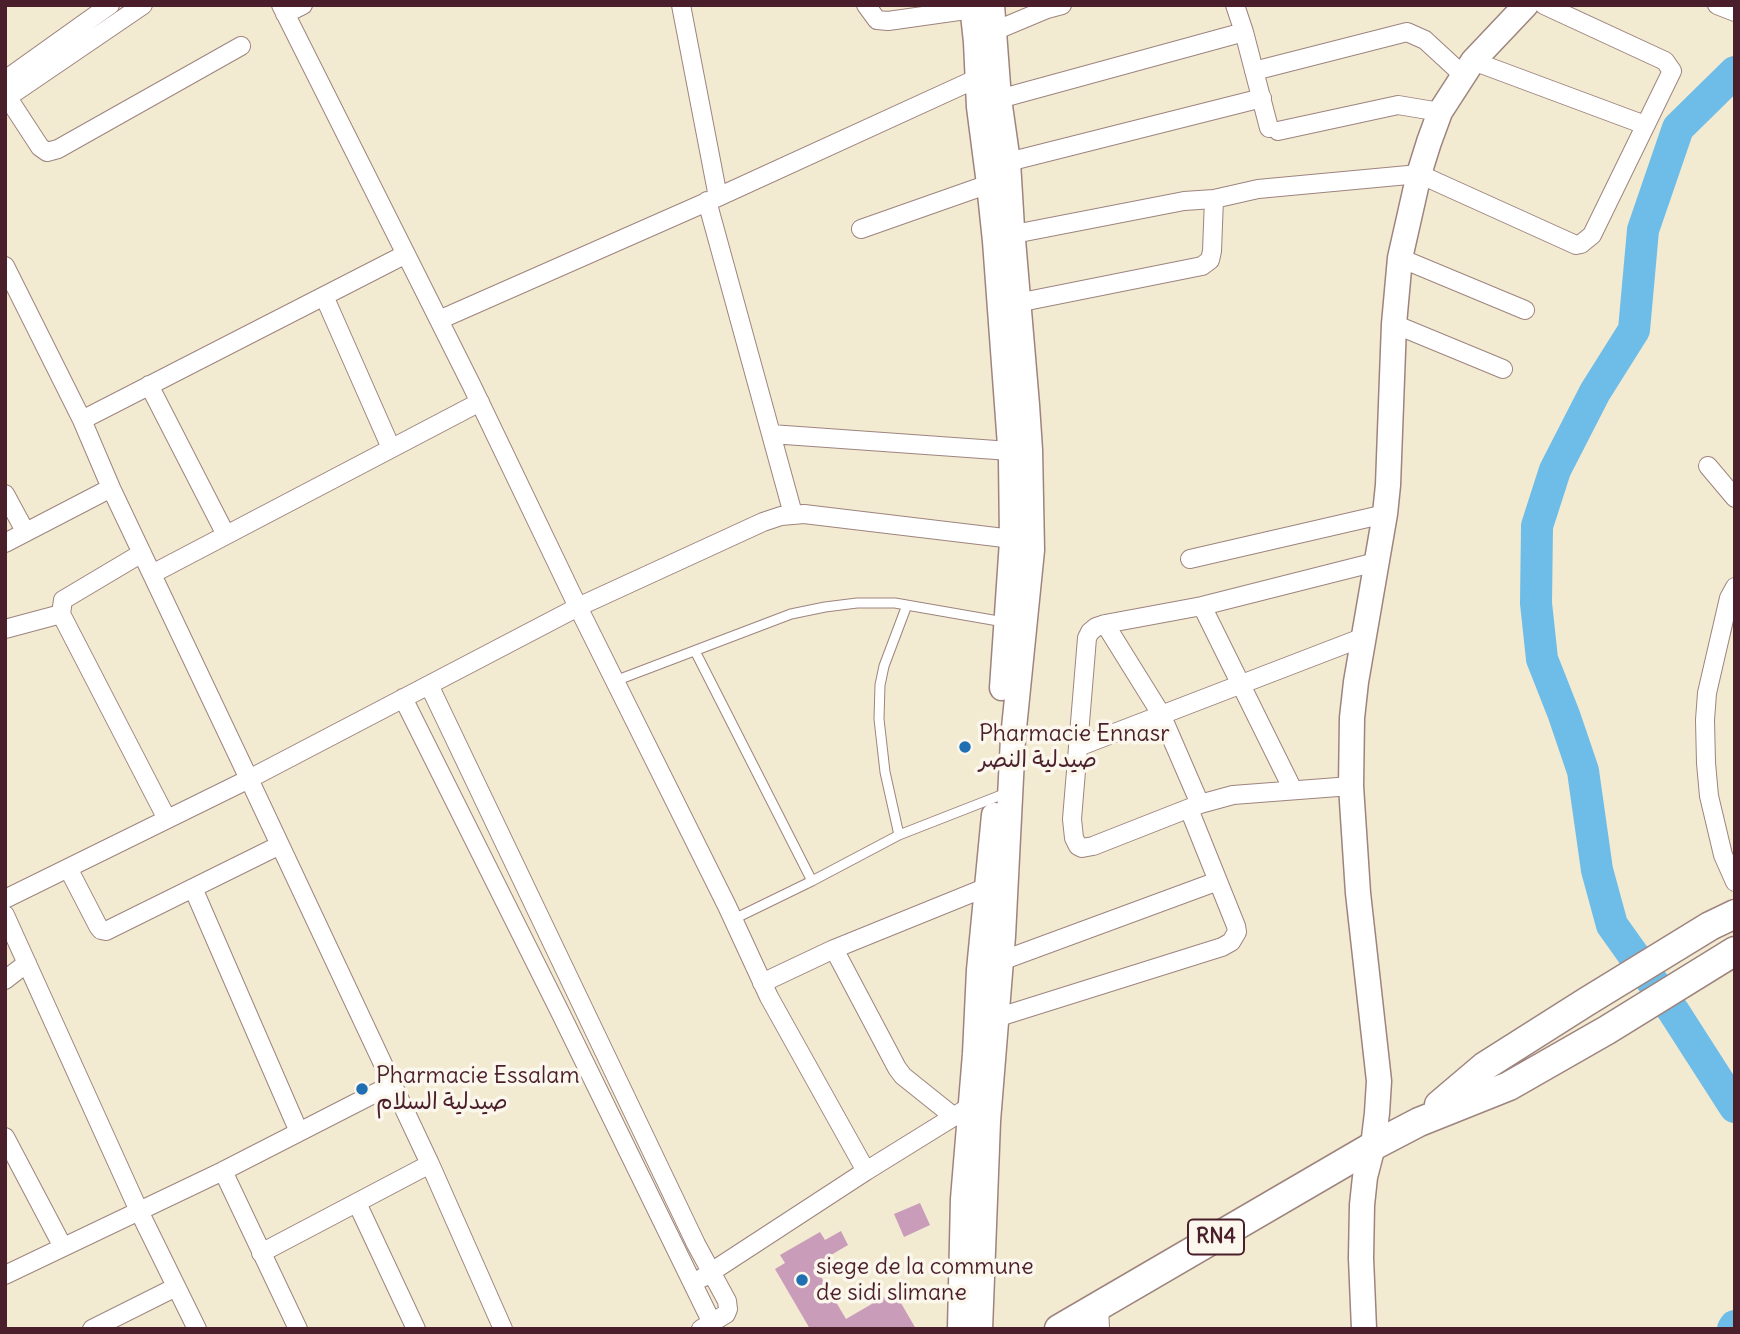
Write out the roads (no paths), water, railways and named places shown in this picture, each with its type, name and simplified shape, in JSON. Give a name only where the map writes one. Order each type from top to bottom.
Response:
[{"type":"main road","name":"RN4","points":[[1419,1122],[1485,1066],[1722,920]]},
{"type":"main road","name":"RN4","points":[[1059,1329],[1099,1317],[1373,1146],[1419,1122],[1508,1086],[1730,954]]},
{"type":"street","points":[[6,92],[95,11],[110,5]]},
{"type":"street","points":[[6,92],[104,33],[143,5]]},
{"type":"street","points":[[303,5],[283,10],[480,402],[578,607],[734,919],[775,1009],[866,1171]]},
{"type":"street","points":[[681,5],[713,199],[793,514]]},
{"type":"street","points":[[866,5],[877,20],[888,21],[979,6],[985,32],[987,75],[979,107],[989,184],[1003,236]]},
{"type":"street","points":[[985,32],[1062,5]]},
{"type":"street","points":[[1235,5],[1273,130],[1398,104],[1440,112]]},
{"type":"street","points":[[1364,1329],[1362,1205],[1365,1177],[1373,1146],[1379,1081],[1358,893],[1351,786],[1352,718],[1385,514],[1394,324],[1400,258],[1419,174],[1440,112],[1469,68],[1526,5]]},
{"type":"street","points":[[1003,236],[1258,189],[1419,174],[1576,245],[1581,244],[1592,235],[1671,74],[1671,68],[1668,63],[1544,5]]},
{"type":"street","points":[[1717,5],[1735,12]]},
{"type":"street","points":[[95,11],[104,33]]},
{"type":"street","points":[[999,99],[1244,32]]},
{"type":"street","points":[[1254,71],[1407,32],[1425,40],[1469,68],[1645,125]]},
{"type":"street","points":[[6,92],[40,147],[47,152],[58,149],[241,46]]},
{"type":"street","points":[[439,320],[987,75]]},
{"type":"street","points":[[960,1329],[963,1199],[979,970],[987,887],[1013,738],[1022,540],[1030,450],[1017,405],[1003,236],[1008,162],[999,99],[987,75]]},
{"type":"street","points":[[1008,162],[1262,98]]},
{"type":"street","points":[[861,229],[989,184]]},
{"type":"street","points":[[1009,305],[1202,266],[1210,260],[1212,251],[1214,199]]},
{"type":"street","points":[[82,419],[406,254]]},
{"type":"street","points":[[1400,258],[1525,310]]},
{"type":"street","points":[[5,266],[82,419],[111,488],[393,1084],[503,1329]]},
{"type":"street","points":[[324,296],[391,448]]},
{"type":"street","points":[[1394,324],[1503,369]]},
{"type":"street","points":[[149,385],[226,535]]},
{"type":"street","points":[[152,574],[480,402]]},
{"type":"street","points":[[693,1284],[971,1105],[996,1018],[1001,961],[1006,623],[1022,540],[1010,451],[1017,405]]},
{"type":"street","points":[[771,434],[1010,451]]},
{"type":"street","points":[[1708,466],[1735,498]]},
{"type":"street","points":[[5,542],[111,488]]},
{"type":"street","points":[[5,494],[25,531]]},
{"type":"street","points":[[5,899],[249,779],[578,607],[763,522],[793,514],[804,514],[1022,540]]},
{"type":"street","points":[[1190,559],[1385,514]]},
{"type":"street","points":[[142,553],[63,600],[61,614],[167,819]]},
{"type":"street","points":[[1351,786],[1233,795],[1194,806],[1093,846],[1082,848],[1073,838],[1077,747],[1087,638],[1090,632],[1105,624],[1202,606],[1376,562]]},
{"type":"street","points":[[1735,587],[1729,597],[1707,693],[1704,720],[1709,796],[1723,855],[1735,882]]},
{"type":"street","points":[[1202,606],[1293,790]]},
{"type":"street","points":[[5,629],[61,614]]},
{"type":"street","points":[[996,1018],[1227,945],[1237,932],[1161,714],[1105,624]]},
{"type":"street","points":[[1077,747],[1364,637]]},
{"type":"street","points":[[402,698],[693,1284],[707,1326],[726,1314],[728,1306],[429,685]]},
{"type":"street","points":[[68,868],[98,926],[106,931],[280,845]]},
{"type":"street","points":[[1001,961],[1218,881]]},
{"type":"street","points":[[762,983],[834,949],[987,887]]},
{"type":"street","points":[[193,888],[299,1132]]},
{"type":"street","points":[[5,915],[139,1211],[197,1329]]},
{"type":"street","points":[[834,949],[903,1076],[971,1105],[988,1121],[979,1329]]},
{"type":"street","points":[[5,980],[27,963]]},
{"type":"street","points":[[560,1013],[581,1003]]},
{"type":"street","points":[[5,1275],[223,1171],[393,1084]]},
{"type":"street","points":[[5,1137],[63,1247]]},
{"type":"street","points":[[261,1253],[430,1164]]},
{"type":"street","points":[[223,1171],[298,1329]]},
{"type":"street","points":[[648,1193],[668,1185]]},
{"type":"street","points":[[357,1203],[416,1329]]},
{"type":"street","points":[[101,1327],[176,1287]]},
{"type":"lane","points":[[615,681],[791,614],[825,607],[857,603],[895,603],[1006,623]]},
{"type":"lane","points":[[899,835],[885,772],[880,685],[884,666],[907,605]]},
{"type":"lane","points":[[695,651],[812,881]]},
{"type":"lane","points":[[734,919],[899,835],[1003,794]]},
{"type":"waterway","points":[[1735,72],[1678,128],[1643,230],[1634,330],[1595,392],[1555,470],[1537,526],[1536,603],[1542,659],[1583,771],[1597,870],[1612,925],[1674,1012],[1735,1107]]},
{"type":"place","name":"Pharmacie Ennasr صيدلية النصر","points":[[965,747]]},
{"type":"place","name":"Pharmacie Essalam صيدلية السلام","points":[[362,1089]]},
{"type":"place","name":"siege de la commune de sidi slimane","points":[[802,1280]]}]
